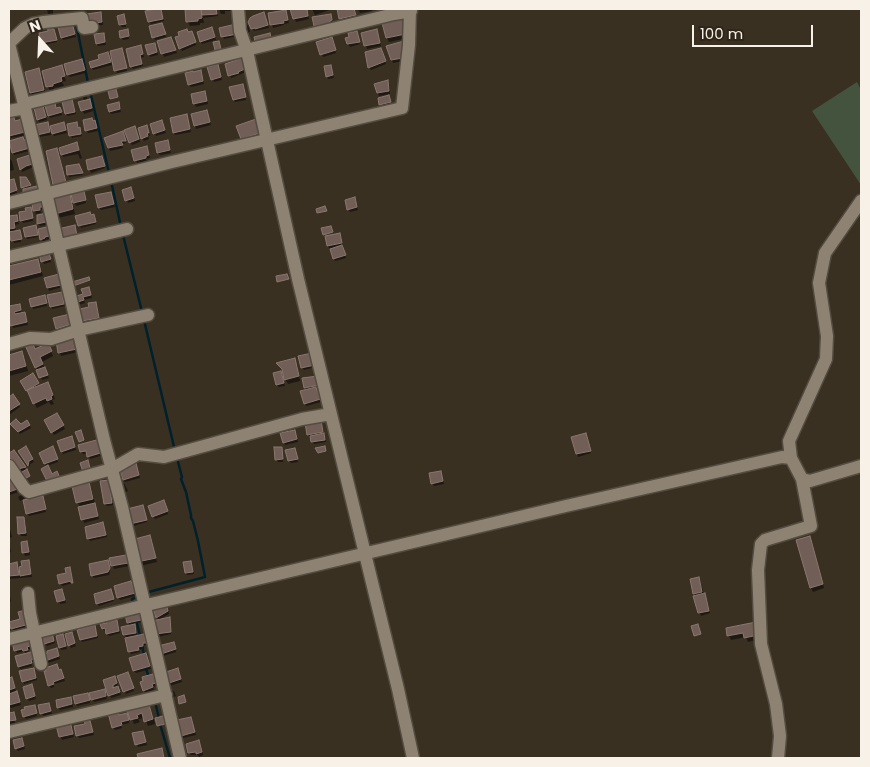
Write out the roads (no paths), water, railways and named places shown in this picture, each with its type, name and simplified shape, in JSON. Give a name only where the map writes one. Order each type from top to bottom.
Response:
[{"type":"street","points":[[238,9],[240,31],[247,51],[298,279],[398,689],[413,758]]},
{"type":"street","points":[[9,111],[411,10],[402,108],[172,162],[9,203]]},
{"type":"street","points":[[92,27],[84,28],[82,18],[33,24],[25,28],[9,43],[104,440],[122,507],[144,606],[158,697],[180,758]]},
{"type":"street","points":[[778,758],[780,736],[776,704],[761,644],[758,570],[761,544],[765,540],[811,526],[802,479],[791,458],[789,441],[826,359],[827,336],[818,283],[825,253],[861,201]]},
{"type":"street","points":[[9,257],[127,229]]},
{"type":"street","points":[[9,344],[30,338],[51,339],[79,330],[148,315]]},
{"type":"street","points":[[9,466],[24,488],[29,492],[112,469],[138,454],[164,457],[302,419],[331,414]]},
{"type":"street","points":[[9,639],[364,553],[782,456],[791,458]]},
{"type":"street","points":[[802,479],[810,481],[861,466]]},
{"type":"street","points":[[28,593],[40,664]]},
{"type":"street","points":[[9,732],[158,697]]},
{"type":"waterway","points":[[76,23],[88,83]]},
{"type":"waterway","points":[[90,91],[109,173]]},
{"type":"waterway","points":[[111,181],[121,227]]},
{"type":"waterway","points":[[123,235],[142,312]]},
{"type":"waterway","points":[[144,320],[175,451]]},
{"type":"waterway","points":[[145,593],[205,577],[177,458]]},
{"type":"waterway","points":[[133,604],[132,599],[138,596]]},
{"type":"waterway","points":[[136,619],[140,636]]},
{"type":"waterway","points":[[142,644],[144,656]]},
{"type":"waterway","points":[[145,666],[149,677]]},
{"type":"waterway","points":[[155,702],[159,718]]},
{"type":"waterway","points":[[160,724],[170,758]]}]
